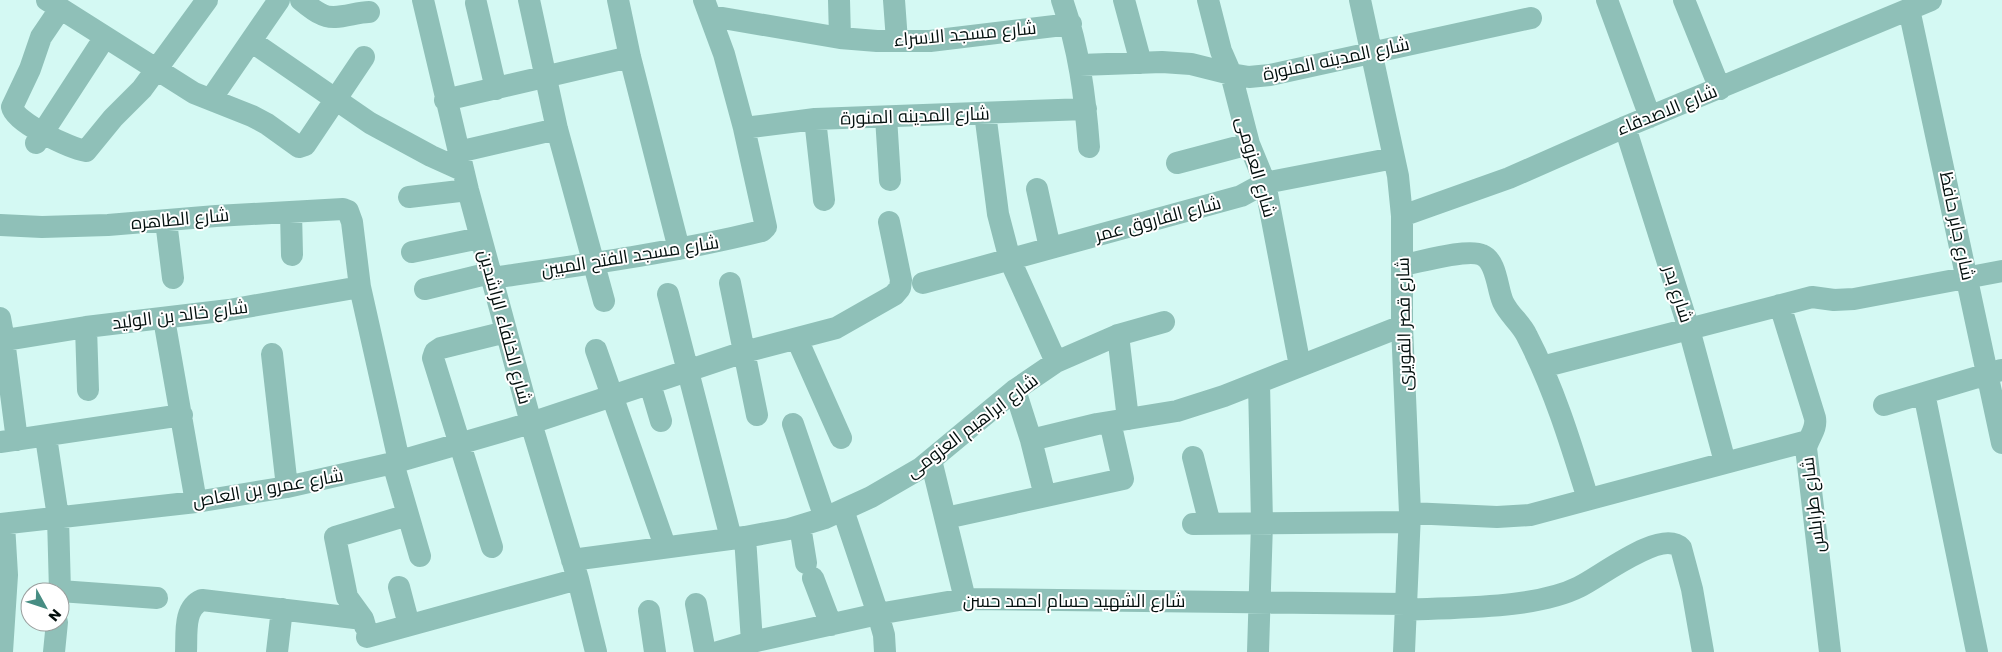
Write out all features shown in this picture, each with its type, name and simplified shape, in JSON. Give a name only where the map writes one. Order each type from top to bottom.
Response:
[{"type":"street","points":[[208,0],[157,70],[142,89],[103,128],[86,151],[39,138],[14,113],[12,107],[27,77],[53,4],[106,37],[157,70],[194,93],[252,116],[302,147],[364,57]]},
{"type":"street","points":[[210,99],[278,0]]},
{"type":"street","points":[[301,0],[322,16],[336,17],[358,12],[369,12]]},
{"type":"street","name":"شارع الخلفاء الراشدين","points":[[422,0],[480,238],[531,423],[575,570],[596,652]]},
{"type":"street","points":[[529,0],[557,129],[604,301]]},
{"type":"street","points":[[618,0],[630,57],[679,249]]},
{"type":"street","points":[[839,0],[840,38]]},
{"type":"street","points":[[894,0],[897,41]]},
{"type":"street","points":[[1062,0],[1080,65],[1086,109],[1088,147]]},
{"type":"street","points":[[1124,0],[1141,63]]},
{"type":"street","name":"شارع العزومى","points":[[1208,0],[1221,51],[1231,74],[1249,144],[1265,183],[1300,366]]},
{"type":"street","name":"شارع قصر القويرى","points":[[1360,0],[1398,176],[1402,216],[1404,265],[1402,326],[1410,517],[1404,652]]},
{"type":"street","points":[[1607,0],[1650,117]]},
{"type":"street","points":[[1684,0],[1720,89]]},
{"type":"street","name":"شارع الاصدقاء","points":[[1402,216],[1509,178],[1626,127],[1931,0]]},
{"type":"street","points":[[476,3],[496,89]]},
{"type":"street","points":[[707,8],[724,54],[744,128]]},
{"type":"street","name":"شارع مسجد الاسراء","points":[[707,8],[840,38],[897,41],[939,40],[1070,24]]},
{"type":"street","name":"شارع جابر حافظ","points":[[1909,9],[1968,277],[1995,372],[2002,443]]},
{"type":"street","name":"شارع المدينه المنورة","points":[[1080,65],[1191,64],[1249,77],[1270,75],[1531,18]]},
{"type":"street","points":[[39,138],[106,37]]},
{"type":"street","points":[[250,41],[370,123],[463,171]]},
{"type":"street","points":[[445,100],[630,57]]},
{"type":"street","name":"شارع المدينه المنورة","points":[[744,128],[815,119],[1086,109]]},
{"type":"street","points":[[985,113],[998,214],[1010,260],[1056,362]]},
{"type":"street","points":[[886,117],[890,180]]},
{"type":"street","points":[[815,119],[824,200]]},
{"type":"street","name":"شارع بدر","points":[[1626,127],[1689,329],[1725,462]]},
{"type":"street","name":"شارع مسجد الفتح المبين","points":[[425,289],[491,276],[594,264],[735,238],[762,231],[766,227],[744,128]]},
{"type":"street","points":[[409,197],[557,129]]},
{"type":"street","points":[[1176,163],[1249,144]]},
{"type":"street","name":"شارع الفاروق عمر","points":[[923,283],[1241,196],[1265,183],[1394,158]]},
{"type":"street","points":[[1036,189],[1050,248]]},
{"type":"street","name":"شارع الطاهره","points":[[0,226],[52,227],[343,209],[348,211],[352,222],[360,288]]},
{"type":"street","points":[[291,212],[292,255]]},
{"type":"street","points":[[166,221],[173,278]]},
{"type":"street","name":"شارع عمرو بن العاص","points":[[2,524],[196,502],[286,487],[396,462],[531,423],[744,352],[836,328],[876,307],[894,295],[900,288],[902,280],[889,222]]},
{"type":"street","points":[[412,252],[480,238]]},
{"type":"street","points":[[1404,265],[1465,253],[1482,255],[1492,266],[1503,302],[1526,333],[1542,367],[1567,430],[1588,499]]},
{"type":"street","points":[[1542,367],[1812,297],[1834,300],[1854,299],[2002,271]]},
{"type":"street","points":[[730,283],[757,414]]},
{"type":"street","points":[[360,288],[396,462],[420,556]]},
{"type":"street","name":"شارع خالد بن الوليد","points":[[2,333],[164,319],[360,288]]},
{"type":"street","points":[[668,294],[688,372],[738,538],[752,642]]},
{"type":"street","name":"شارع طرابلس","points":[[1780,305],[1815,418],[1816,430],[1808,441],[1806,448],[1830,652]]},
{"type":"street","points":[[164,319],[196,502]]},
{"type":"street","name":"شارع ابراهيم العزومى","points":[[365,636],[409,625],[575,570],[665,546],[738,538],[800,526],[834,514],[904,478],[931,460],[1015,390],[1056,362],[1118,335],[1164,322]]},
{"type":"street","points":[[1031,440],[1119,421],[1178,411],[1259,383],[1402,326]]},
{"type":"street","points":[[86,327],[88,390]]},
{"type":"street","points":[[492,547],[433,358],[435,352],[441,348],[506,332]]},
{"type":"street","points":[[2,333],[8,441],[46,437],[182,415]]},
{"type":"street","points":[[946,518],[1123,479],[1119,421],[1118,335]]},
{"type":"street","points":[[798,339],[841,438]]},
{"type":"street","points":[[596,350],[665,546]]},
{"type":"street","points":[[272,354],[286,487]]},
{"type":"street","points":[[1884,405],[1995,372]]},
{"type":"street","points":[[1258,652],[1258,602],[1262,523],[1259,383]]},
{"type":"street","points":[[650,384],[661,421]]},
{"type":"street","points":[[1015,390],[1031,440],[1045,496]]},
{"type":"street","points":[[1924,393],[1977,652]]},
{"type":"street","points":[[793,424],[878,614],[884,635],[886,652]]},
{"type":"street","points":[[46,437],[58,517],[60,582]]},
{"type":"street","points":[[1193,457],[1201,524],[1410,517],[1498,518],[1530,515],[1808,441]]},
{"type":"street","points":[[931,460],[964,598]]},
{"type":"street","points":[[365,636],[347,597],[335,537],[408,515]]},
{"type":"street","points":[[2,524],[8,575],[2,652]]},
{"type":"street","points":[[800,526],[810,571],[830,625]]},
{"type":"street","name":"شارع الشهيد حسام احمد حسن","points":[[718,652],[752,642],[797,643],[830,625],[964,598],[1258,602],[1406,607],[1523,603],[1552,597],[1579,588],[1638,552],[1658,545],[1676,544],[1681,548],[1692,589],[1703,652]]},
{"type":"street","points":[[398,587],[409,625]]},
{"type":"street","points":[[70,593],[157,598]]},
{"type":"street","points":[[186,652],[190,609],[195,603],[202,600],[282,609],[365,636]]},
{"type":"street","points":[[696,604],[705,652]]},
{"type":"street","points":[[277,652],[282,609]]},
{"type":"street","points":[[649,611],[655,652]]},
{"type":"street","points":[[54,652],[56,632]]}]
